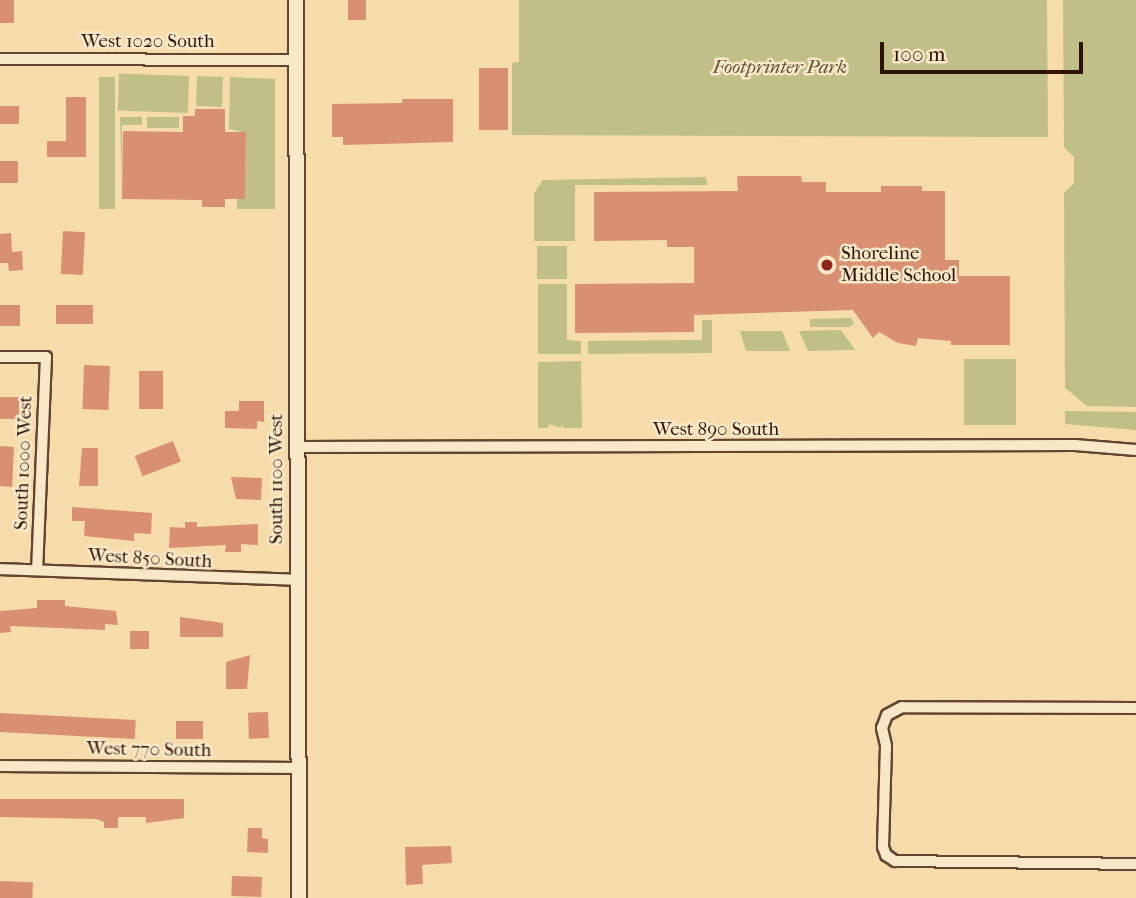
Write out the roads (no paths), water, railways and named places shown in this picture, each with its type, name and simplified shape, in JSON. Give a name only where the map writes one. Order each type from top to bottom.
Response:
[{"type":"street","name":"South 1100 West","points":[[296,0],[299,898]]},
{"type":"street","name":"West 1020 South","points":[[0,59],[296,60]]},
{"type":"street","name":"South 1000 West","points":[[0,357],[46,357],[37,569]]},
{"type":"street","name":"West 890 South","points":[[296,447],[1075,445],[1136,450]]},
{"type":"street","name":"West 850 South","points":[[0,569],[212,580],[297,580]]},
{"type":"street","points":[[1136,708],[902,707],[887,715],[882,728],[886,746],[883,847],[886,855],[895,861],[1136,864]]},
{"type":"street","name":"West 770 South","points":[[0,766],[298,768]]},
{"type":"place","name":"Shoreline Middle School","points":[[827,265]]},
{"type":"park label","name":"Footprinter Park","points":[[780,68]]}]
